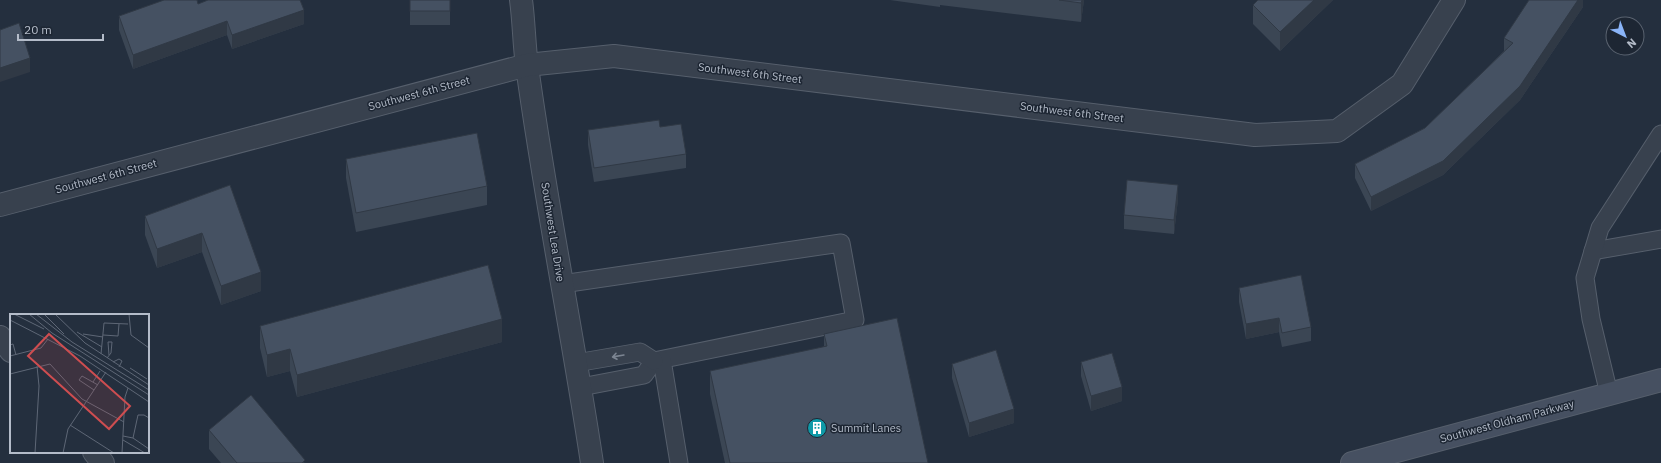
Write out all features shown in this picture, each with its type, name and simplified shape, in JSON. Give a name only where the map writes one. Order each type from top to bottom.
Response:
[{"type":"street","name":"Southwest Lea Drive","points":[[522,0],[527,65],[562,284],[581,387],[592,463]]},
{"type":"street","name":"Southwest 6th Street","points":[[0,205],[527,65],[614,56],[1255,135],[1336,131],[1402,84],[1454,0]]},
{"type":"street","points":[[0,337],[10,350]]},
{"type":"street","name":"Southwest Oldham Parkway","points":[[1352,463],[1661,380]]},
{"type":"street","points":[[95,453],[103,463]]},
{"type":"lane","points":[[1609,394],[1591,319],[1585,278],[1600,228],[1661,134]]},
{"type":"lane","points":[[1592,251],[1661,239]]},
{"type":"lane","points":[[562,284],[841,243],[856,320],[658,361],[644,375],[581,387]]},
{"type":"lane","points":[[576,363],[640,352],[658,361]]},
{"type":"lane","points":[[658,361],[679,463]]},
{"type":"building","points":[[164,0],[197,0],[198,4],[208,0],[300,0],[304,10],[232,35],[227,21],[133,55],[119,16]]},
{"type":"building","points":[[410,0],[450,0],[450,11],[410,11]]},
{"type":"building","points":[[1059,0],[1082,0],[1081,3]]},
{"type":"building","points":[[1258,0],[1314,0],[1280,32],[1253,5]]},
{"type":"building","points":[[1529,0],[1578,0],[1520,86],[1443,161],[1371,197],[1355,164],[1425,128],[1513,43],[1504,38]]},
{"type":"building","points":[[19,23],[30,58],[0,68],[0,30]]},
{"type":"building","points":[[659,120],[660,127],[681,124],[686,154],[594,168],[588,130]]},
{"type":"building","points":[[477,133],[487,186],[356,213],[346,159]]},
{"type":"building","points":[[1127,180],[1178,185],[1174,220],[1124,215]]},
{"type":"building","points":[[230,185],[261,272],[221,286],[202,233],[157,249],[145,216]]},
{"type":"building","points":[[488,265],[502,319],[297,375],[290,349],[267,355],[260,326]]},
{"type":"building","points":[[1301,275],[1311,327],[1282,333],[1279,318],[1246,324],[1239,288]]},
{"type":"building","name":"Summit Lanes","points":[[897,318],[928,463],[730,463],[710,371],[827,346],[824,334]]},
{"type":"building","points":[[996,350],[1014,409],[969,423],[952,364]]},
{"type":"building","points":[[1112,353],[1122,387],[1091,396],[1081,362]]},
{"type":"building","points":[[251,395],[305,460],[302,463],[237,463],[209,430]]},
{"type":"place","name":"Summit Lanes","points":[[817,428]]}]
